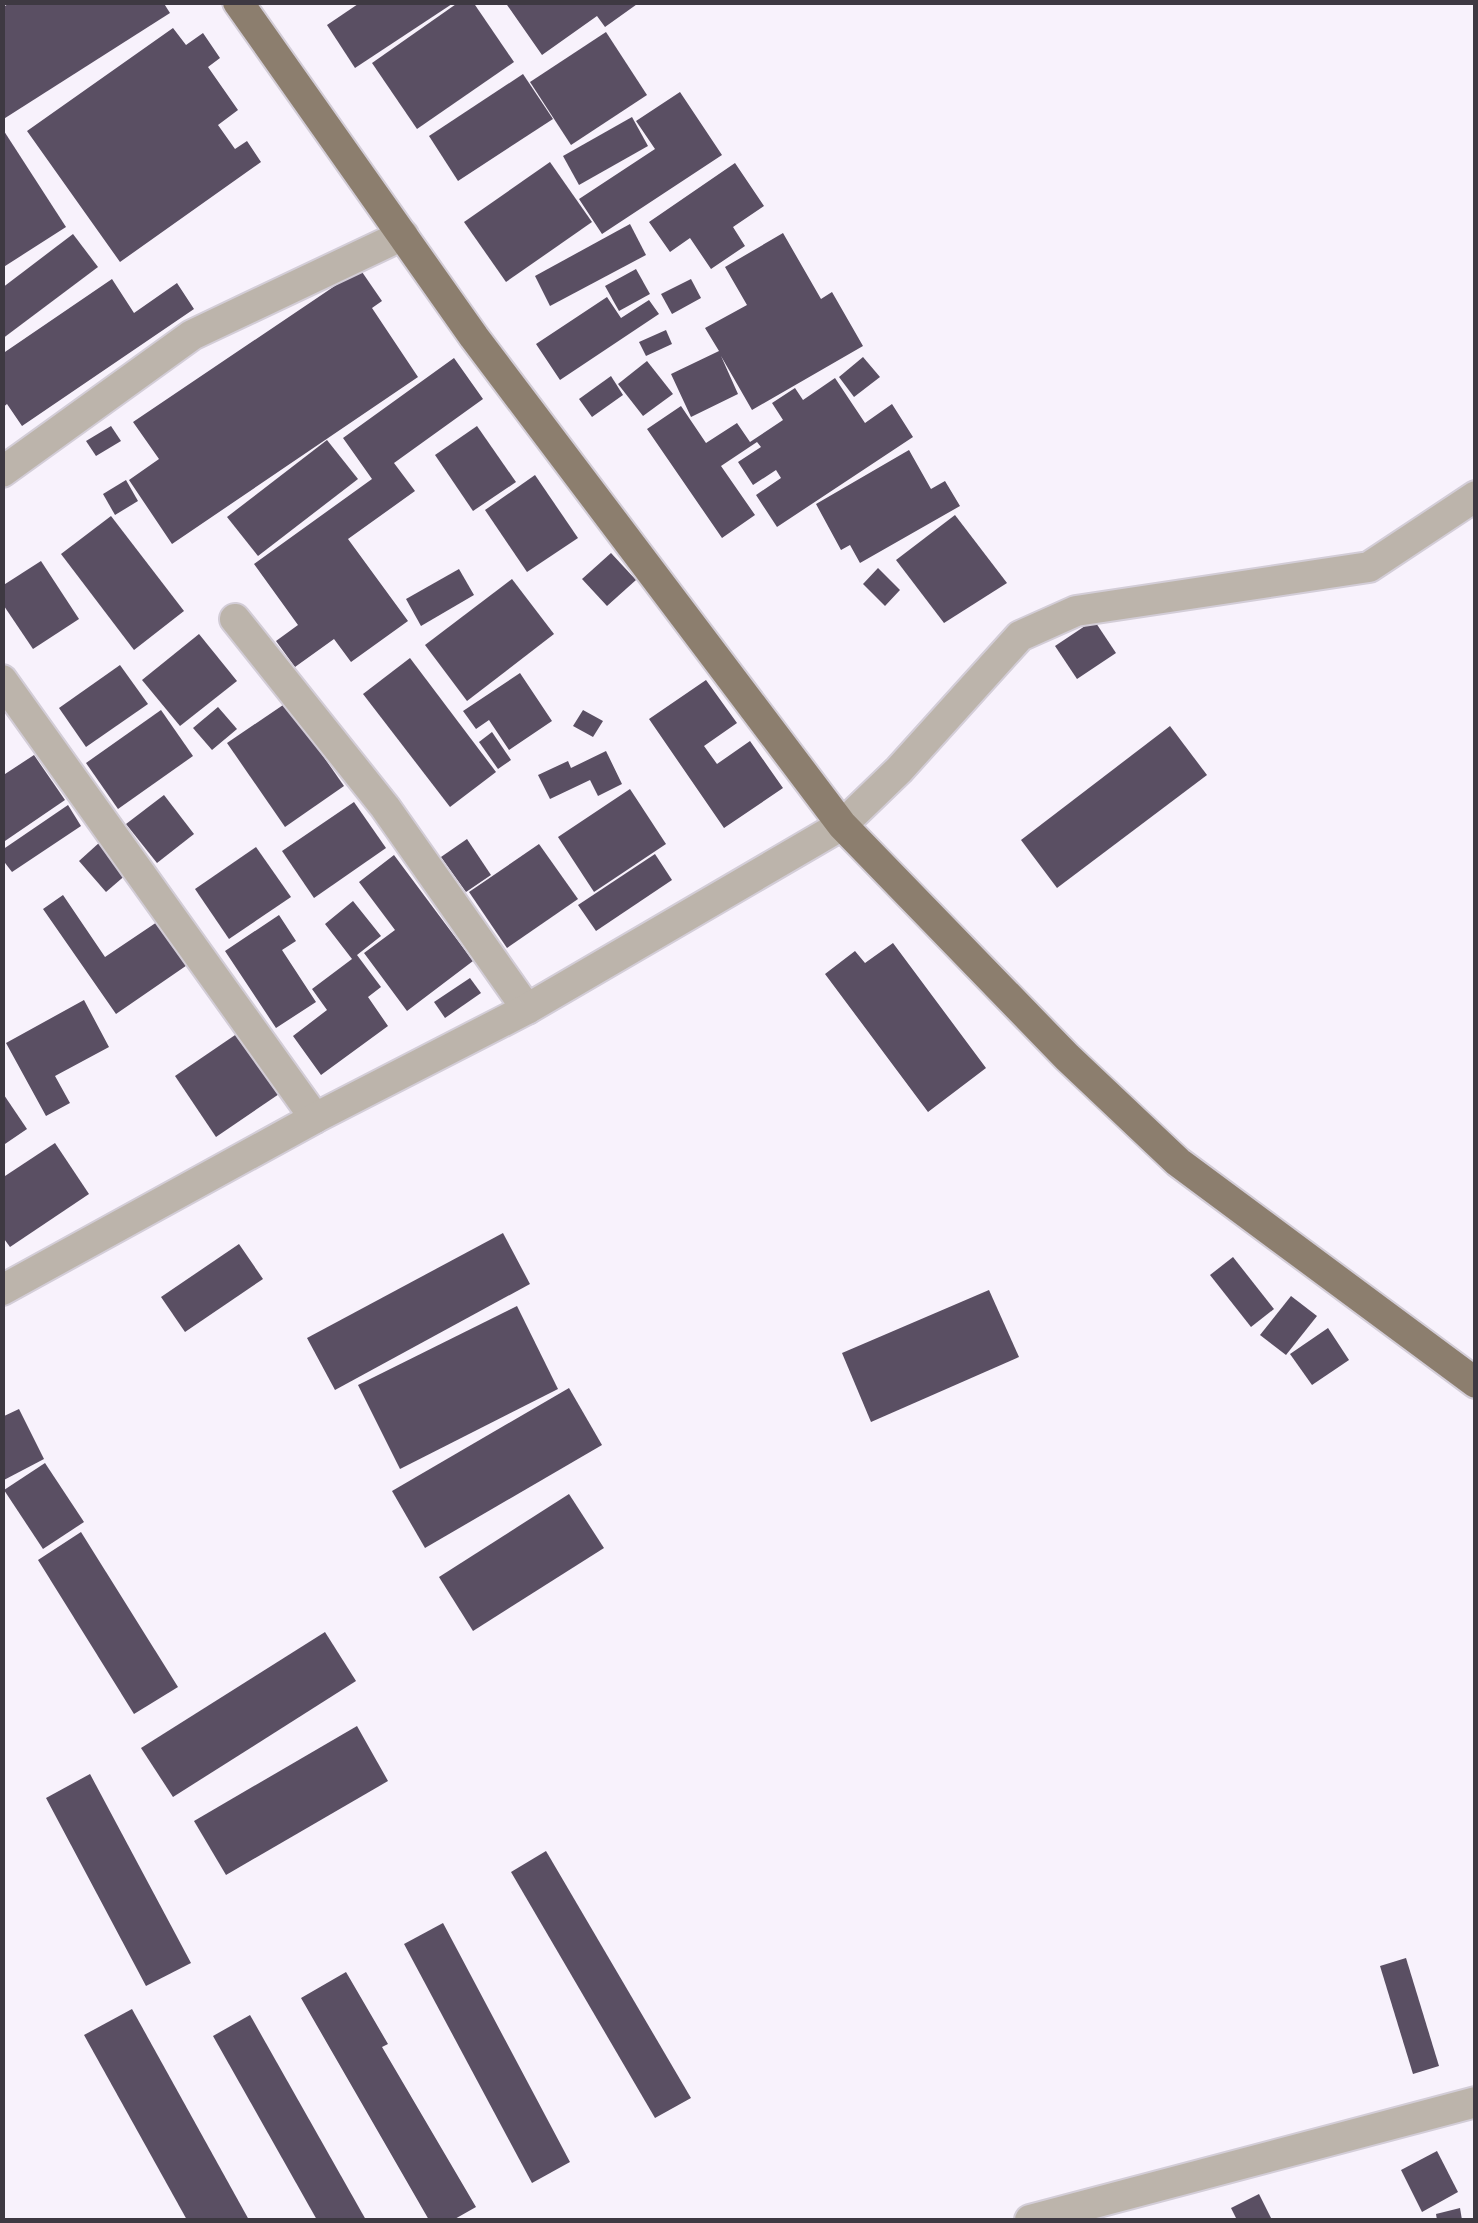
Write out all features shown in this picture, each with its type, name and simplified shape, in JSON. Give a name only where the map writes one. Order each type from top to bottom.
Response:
[{"type":"main road","points":[[238,2],[510,385],[842,825],[1067,1057],[1178,1162],[1476,1384]]},
{"type":"street","points":[[2,472],[192,335],[404,235]]},
{"type":"street","points":[[5,1284],[527,1009],[842,825],[899,770],[1020,636],[1076,611],[1368,567],[1476,496]]},
{"type":"street","points":[[234,619],[385,807],[527,1009]]},
{"type":"street","points":[[2,680],[314,1118]]},
{"type":"street","points":[[1030,2220],[1476,2102]]},
{"type":"building","points":[[11,2],[163,2],[170,13],[2,120],[2,8]]},
{"type":"building","points":[[361,2],[455,2],[355,68],[327,25]]},
{"type":"building","points":[[459,2],[473,2],[514,62],[417,129],[372,63]]},
{"type":"building","points":[[505,2],[640,2],[605,27],[597,16],[542,55]]},
{"type":"building","points":[[173,28],[186,45],[203,33],[220,58],[208,67],[238,110],[218,125],[235,149],[247,141],[261,162],[120,262],[27,131]]},
{"type":"building","points":[[606,32],[647,95],[571,145],[530,82]]},
{"type":"building","points":[[523,74],[553,119],[458,181],[429,136]]},
{"type":"building","points":[[680,92],[722,155],[602,234],[579,199],[655,149],[636,121]]},
{"type":"building","points":[[632,117],[648,146],[579,185],[563,156]]},
{"type":"building","points":[[2,128],[66,227],[2,268]]},
{"type":"building","points":[[550,162],[592,222],[506,282],[464,222]]},
{"type":"building","points":[[735,163],[764,206],[733,227],[745,246],[711,269],[690,238],[670,252],[649,222]]},
{"type":"building","points":[[630,224],[646,255],[550,306],[535,276]]},
{"type":"building","points":[[783,233],[821,299],[832,292],[863,346],[752,410],[721,356],[738,394],[691,417],[671,374],[719,351],[705,328],[747,305],[725,267]]},
{"type":"building","points":[[73,234],[98,267],[2,339],[2,288]]},
{"type":"building","points":[[360,269],[382,301],[372,308],[418,377],[172,544],[129,480],[159,459],[133,422]]},
{"type":"building","points":[[636,269],[650,294],[619,311],[605,286]]},
{"type":"building","points":[[112,279],[134,313],[177,283],[194,309],[22,426],[7,404],[2,408],[2,354]]},
{"type":"building","points":[[691,279],[701,298],[672,314],[661,294]]},
{"type":"building","points":[[607,297],[621,318],[649,300],[659,314],[560,380],[536,344]]},
{"type":"building","points":[[666,330],[672,344],[646,356],[639,342]]},
{"type":"building","points":[[863,357],[880,377],[854,397],[839,377]]},
{"type":"building","points":[[454,358],[483,399],[394,463],[415,491],[348,539],[408,621],[351,662],[334,639],[295,667],[276,641],[298,625],[254,564],[372,479],[343,438]]},
{"type":"building","points":[[647,361],[673,394],[643,416],[618,384]]},
{"type":"building","points":[[611,376],[623,395],[592,417],[579,399]]},
{"type":"building","points":[[835,378],[865,423],[892,404],[913,437],[777,527],[756,495],[781,478],[776,470],[753,485],[738,462],[761,447],[757,442],[721,466],[755,515],[722,538],[647,429],[681,406],[706,443],[737,423],[750,442],[783,420],[772,403],[795,388],[803,400]]},
{"type":"building","points":[[111,426],[121,441],[96,456],[86,441]]},
{"type":"building","points":[[477,426],[516,482],[473,511],[435,455]]},
{"type":"building","points":[[327,440],[358,479],[258,556],[227,517]]},
{"type":"building","points":[[909,450],[931,489],[945,481],[960,506],[860,563],[850,545],[841,550],[816,504]]},
{"type":"building","points":[[535,475],[578,538],[527,572],[485,510]]},
{"type":"building","points":[[126,480],[138,501],[115,515],[103,494]]},
{"type":"building","points":[[955,515],[1007,583],[944,623],[896,560]]},
{"type":"building","points":[[111,516],[184,611],[134,650],[61,554]]},
{"type":"building","points":[[611,553],[636,580],[607,606],[582,579]]},
{"type":"building","points":[[41,561],[79,619],[33,649],[2,603],[2,586]]},
{"type":"building","points":[[878,568],[900,590],[885,606],[863,584]]},
{"type":"building","points":[[459,569],[474,595],[421,626],[406,599]]},
{"type":"building","points":[[512,579],[554,634],[467,701],[425,645]]},
{"type":"building","points":[[1094,620],[1116,653],[1077,679],[1055,646]]},
{"type":"building","points":[[199,634],[237,681],[180,726],[142,680]]},
{"type":"building","points":[[410,658],[496,772],[450,807],[363,694]]},
{"type":"building","points":[[120,665],[148,704],[86,747],[59,708]]},
{"type":"building","points":[[520,673],[552,721],[509,750],[489,720],[476,729],[463,711]]},
{"type":"building","points":[[706,680],[737,723],[704,746],[717,764],[750,741],[783,788],[724,828],[649,719]]},
{"type":"building","points":[[286,703],[344,786],[285,827],[227,743]]},
{"type":"building","points":[[218,707],[237,729],[212,750],[193,728]]},
{"type":"building","points":[[161,710],[193,756],[118,809],[86,763]]},
{"type":"building","points":[[583,710],[603,721],[593,737],[573,726]]},
{"type":"building","points":[[1170,726],[1207,775],[1057,888],[1021,840]]},
{"type":"building","points":[[492,732],[511,760],[498,769],[479,742]]},
{"type":"building","points":[[606,751],[622,784],[598,796],[590,780],[550,799],[538,775],[568,761],[571,768]]},
{"type":"building","points":[[34,755],[65,800],[2,843],[2,776]]},
{"type":"building","points":[[630,789],[666,844],[594,892],[558,837]]},
{"type":"building","points":[[164,795],[194,834],[157,863],[126,824]]},
{"type":"building","points":[[354,802],[386,848],[314,898],[282,851]]},
{"type":"building","points":[[68,805],[81,826],[12,872],[2,859],[2,850]]},
{"type":"building","points":[[467,839],[491,875],[466,892],[441,857]]},
{"type":"building","points":[[100,842],[128,873],[106,892],[79,861]]},
{"type":"building","points":[[539,844],[578,899],[507,948],[469,892]]},
{"type":"building","points":[[256,847],[291,897],[229,939],[195,889]]},
{"type":"building","points":[[655,854],[672,880],[596,931],[578,905]]},
{"type":"building","points":[[394,855],[473,961],[407,1011],[364,953],[395,930],[359,882]]},
{"type":"building","points":[[63,895],[105,957],[163,918],[193,961],[116,1014],[43,909]]},
{"type":"building","points":[[353,901],[381,936],[357,955],[381,987],[368,997],[388,1026],[321,1075],[293,1036],[327,1010],[312,989],[352,959],[325,924]]},
{"type":"building","points":[[279,915],[296,941],[282,950],[316,1002],[276,1028],[225,951]]},
{"type":"building","points":[[893,943],[986,1068],[928,1112],[825,974],[855,951],[865,963]]},
{"type":"building","points":[[470,978],[481,993],[445,1018],[434,1002]]},
{"type":"building","points":[[84,1000],[109,1047],[55,1076],[70,1103],[46,1116],[6,1043]]},
{"type":"building","points":[[241,1031],[282,1092],[216,1137],[175,1076]]},
{"type":"building","points":[[2,1092],[27,1129],[2,1146]]},
{"type":"building","points":[[55,1143],[89,1194],[10,1247],[2,1236],[2,1178]]},
{"type":"building","points":[[503,1233],[530,1284],[335,1390],[307,1338]]},
{"type":"building","points":[[239,1244],[263,1279],[185,1332],[161,1297]]},
{"type":"building","points":[[1233,1257],[1274,1309],[1251,1327],[1210,1275]]},
{"type":"building","points":[[989,1290],[1019,1357],[871,1422],[842,1353]]},
{"type":"building","points":[[1291,1296],[1317,1316],[1286,1355],[1260,1335]]},
{"type":"building","points":[[517,1306],[558,1389],[400,1469],[358,1385]]},
{"type":"building","points":[[1328,1328],[1349,1360],[1312,1385],[1290,1354]]},
{"type":"building","points":[[569,1388],[602,1445],[425,1548],[392,1491]]},
{"type":"building","points":[[19,1409],[44,1459],[2,1481],[2,1417]]},
{"type":"building","points":[[45,1463],[84,1522],[43,1549],[4,1490]]},
{"type":"building","points":[[569,1494],[604,1548],[473,1631],[439,1577]]},
{"type":"building","points":[[81,1532],[178,1687],[134,1714],[38,1560]]},
{"type":"building","points":[[325,1632],[356,1681],[173,1797],[141,1748]]},
{"type":"building","points":[[357,1726],[388,1781],[226,1875],[194,1821]]},
{"type":"building","points":[[90,1774],[191,1963],[146,1986],[46,1798]]},
{"type":"building","points":[[546,1851],[691,2098],[655,2118],[511,1872]]},
{"type":"building","points":[[443,1923],[570,2162],[532,2183],[404,1944]]},
{"type":"building","points":[[1406,1958],[1439,2066],[1413,2074],[1380,1966]]},
{"type":"building","points":[[346,1972],[388,2044],[382,2047],[476,2207],[453,2220],[429,2220],[301,1998]]},
{"type":"building","points":[[132,2009],[249,2220],[187,2220],[84,2035]]},
{"type":"building","points":[[250,2015],[366,2220],[317,2220],[213,2036]]},
{"type":"building","points":[[1437,2151],[1458,2192],[1422,2212],[1401,2170]]},
{"type":"building","points":[[1259,2194],[1272,2220],[1237,2220],[1231,2208]]},
{"type":"building","points":[[1460,2208],[1462,2220],[1437,2220],[1436,2214]]}]
